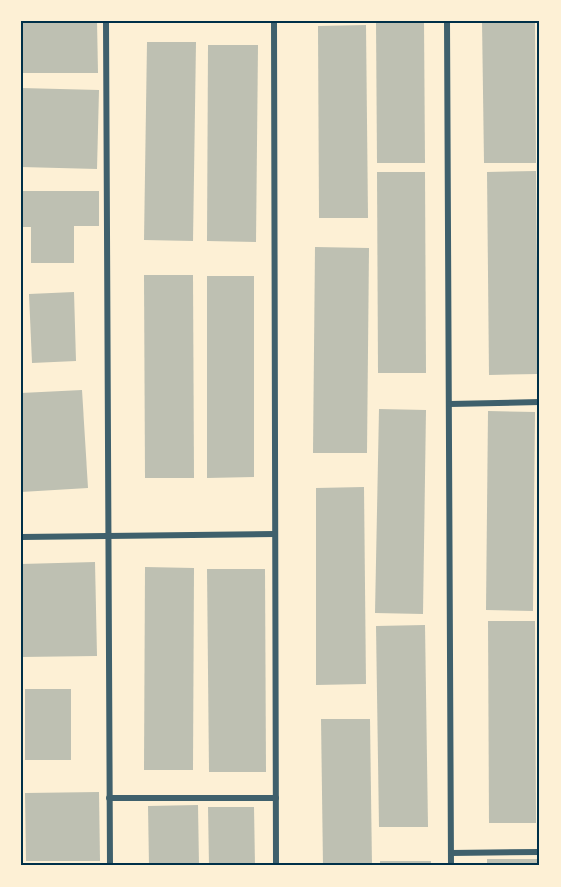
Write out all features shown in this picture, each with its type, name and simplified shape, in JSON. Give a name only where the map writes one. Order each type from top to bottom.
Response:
[{"type":"street","points":[[106,21],[110,866]]},
{"type":"street","points":[[274,21],[276,866]]},
{"type":"street","points":[[447,21],[451,866]]},
{"type":"street","points":[[450,404],[540,402]]},
{"type":"street","points":[[21,537],[275,534]]},
{"type":"street","points":[[109,798],[276,798]]},
{"type":"street","points":[[451,853],[540,852]]},
{"type":"building","points":[[21,21],[97,21],[98,73],[21,73]]},
{"type":"building","points":[[376,21],[424,21],[425,163],[377,163]]},
{"type":"building","points":[[482,21],[535,21],[536,163],[484,163]]},
{"type":"building","points":[[366,25],[368,218],[319,218],[318,26]]},
{"type":"building","points":[[147,42],[196,42],[193,241],[144,240]]},
{"type":"building","points":[[208,45],[258,45],[256,242],[207,241]]},
{"type":"building","points":[[21,88],[99,90],[97,169],[21,167]]},
{"type":"building","points":[[536,171],[538,374],[489,375],[487,172]]},
{"type":"building","points":[[377,172],[425,172],[426,373],[378,373]]},
{"type":"building","points":[[21,191],[99,191],[99,226],[74,226],[74,263],[31,263],[31,227],[21,227]]},
{"type":"building","points":[[315,247],[369,248],[367,453],[313,453]]},
{"type":"building","points":[[144,275],[193,275],[194,478],[145,478]]},
{"type":"building","points":[[207,276],[254,276],[254,477],[207,478]]},
{"type":"building","points":[[74,292],[76,361],[32,363],[29,294]]},
{"type":"building","points":[[82,390],[88,488],[21,492],[21,393]]},
{"type":"building","points":[[379,409],[426,410],[423,614],[375,613]]},
{"type":"building","points":[[488,411],[535,412],[533,611],[486,610]]},
{"type":"building","points":[[364,487],[366,684],[316,685],[316,488]]},
{"type":"building","points":[[95,562],[97,656],[21,657],[21,564]]},
{"type":"building","points":[[145,567],[194,568],[193,770],[144,770]]},
{"type":"building","points":[[207,569],[265,569],[266,772],[209,772]]},
{"type":"building","points":[[488,621],[535,621],[536,823],[489,823]]},
{"type":"building","points":[[425,625],[428,827],[379,827],[376,626]]},
{"type":"building","points":[[25,689],[71,689],[71,760],[25,760]]},
{"type":"building","points":[[321,719],[370,719],[372,866],[323,866]]},
{"type":"building","points":[[99,792],[100,861],[26,861],[25,793]]},
{"type":"building","points":[[198,805],[199,866],[149,866],[148,806]]},
{"type":"building","points":[[208,807],[254,807],[255,866],[209,866]]},
{"type":"building","points":[[487,859],[539,859],[539,866],[487,866]]},
{"type":"building","points":[[380,861],[431,861],[431,866],[380,866]]}]
